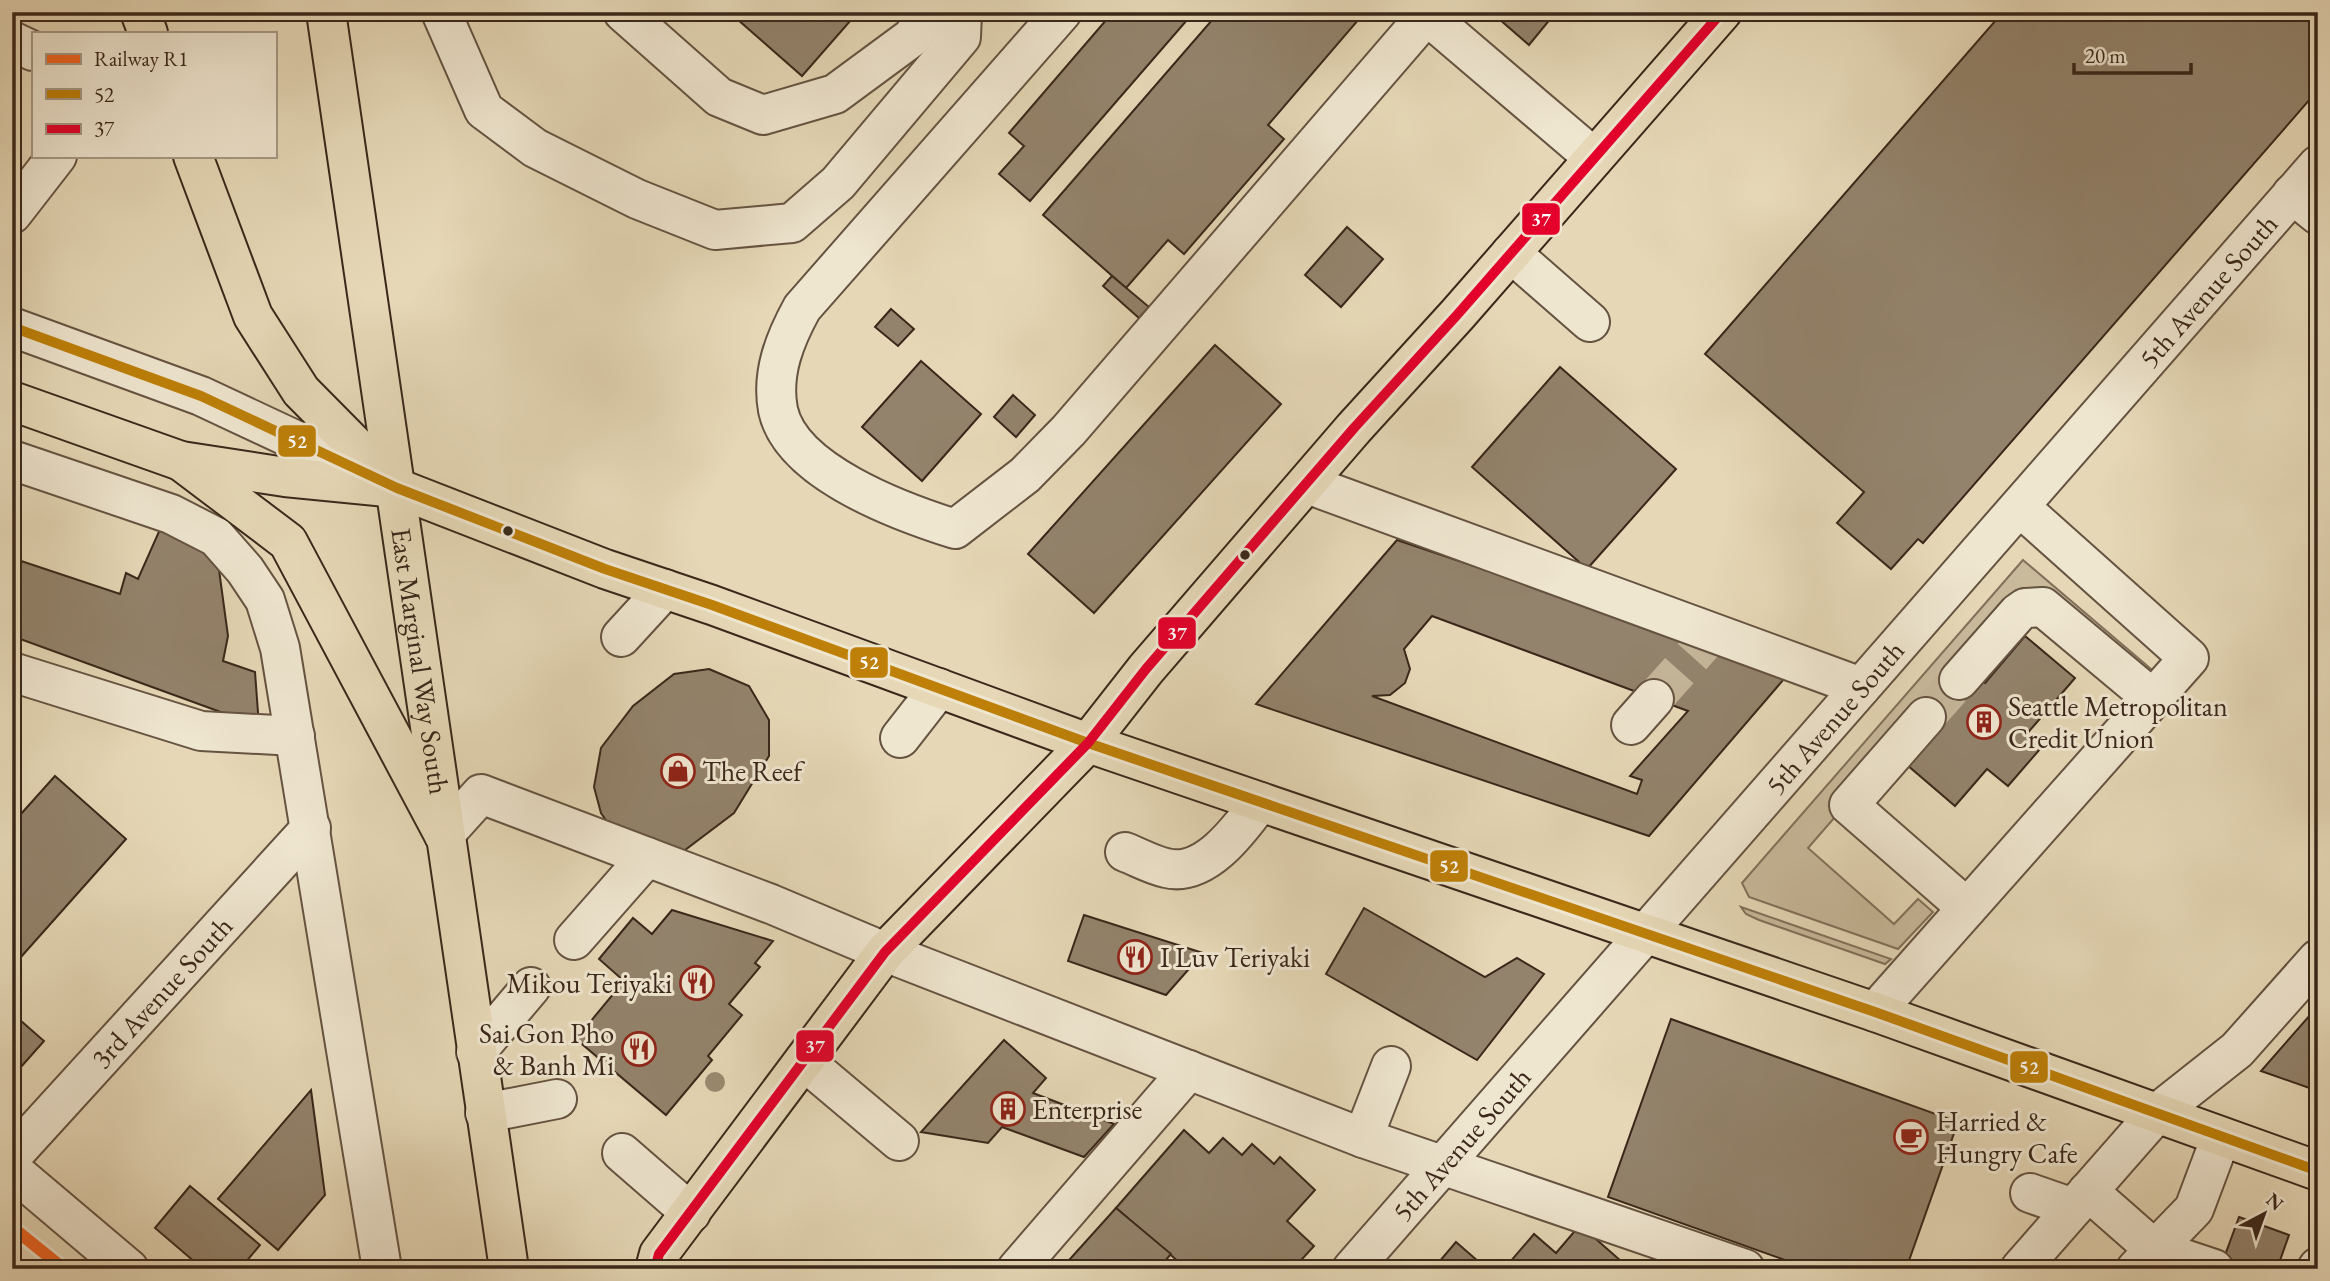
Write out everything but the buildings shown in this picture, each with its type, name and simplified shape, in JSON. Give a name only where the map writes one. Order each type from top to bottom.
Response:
[{"type":"main road","points":[[140,12],[148,32]]},
{"type":"main road","name":"East Marginal Way South","points":[[326,12],[509,1269]]},
{"type":"main road","points":[[625,1269],[664,1264],[691,1213],[884,952],[1088,743],[1146,669],[1722,12]]},
{"type":"main road","points":[[194,158],[253,316],[301,390],[397,488]]},
{"type":"main road","points":[[12,401],[181,461],[285,477],[397,488],[605,569],[1088,743],[1875,1012],[2318,1171]]},
{"type":"main road","points":[[181,461],[288,542],[444,835]]},
{"type":"street","points":[[441,12],[484,110],[536,148],[637,199],[715,230],[792,223],[838,183],[961,37],[962,12]]},
{"type":"street","points":[[623,12],[719,97],[763,115],[835,94],[911,37],[933,12]]},
{"type":"street","points":[[1062,12],[802,307],[783,343],[777,379],[778,411],[794,443],[832,474],[901,511],[955,529],[1024,475],[1069,430],[1424,14],[1593,157]]},
{"type":"street","points":[[12,41],[32,51]]},
{"type":"street","points":[[12,215],[55,158]]},
{"type":"street","name":"5th Avenue South","points":[[1352,1269],[2020,507],[2305,205],[2318,164]]},
{"type":"street","points":[[1511,253],[1590,322]]},
{"type":"street","points":[[12,327],[201,396],[397,488]]},
{"type":"street","points":[[13,461],[171,514],[216,537],[245,570],[265,600],[280,648],[382,1269]]},
{"type":"street","points":[[1307,484],[1708,638],[1861,687]]},
{"type":"street","points":[[1875,1012],[2189,658],[2020,507]]},
{"type":"street","points":[[621,637],[664,589]]},
{"type":"street","points":[[1959,680],[2018,612],[2025,608],[2043,607],[2153,699]]},
{"type":"street","points":[[12,671],[201,731],[295,736]]},
{"type":"street","points":[[900,738],[939,688]]},
{"type":"street","points":[[1926,717],[1849,805],[1967,908]]},
{"type":"street","points":[[444,835],[481,794],[771,904],[884,952],[1440,1167],[1745,1269]]},
{"type":"street","points":[[1125,852],[1166,868],[1185,870],[1225,846],[1260,802]]},
{"type":"street","name":"3rd Avenue South","points":[[12,1156],[311,828]]},
{"type":"street","points":[[574,940],[647,857]]},
{"type":"street","points":[[2020,1269],[2156,1114],[2238,1050],[2318,959]]},
{"type":"street","points":[[476,1052],[531,987]]},
{"type":"street","points":[[803,1061],[899,1141]]},
{"type":"street","points":[[1363,1138],[1391,1066]]},
{"type":"street","points":[[1017,1269],[1189,1070]]},
{"type":"street","points":[[485,1113],[557,1099]]},
{"type":"street","points":[[2145,1259],[2194,1209],[2221,1137]]},
{"type":"street","points":[[622,1153],[691,1213]]},
{"type":"street","points":[[12,1170],[129,1269]]},
{"type":"street","points":[[2030,1193],[2081,1200],[2145,1259],[2214,1269]]},
{"type":"shaded area","points":[[2023,560],[2157,674],[2147,685],[2016,609],[1808,848],[1894,924],[1918,899],[1933,912],[1898,949],[1749,897],[1742,883]]},
{"type":"shaded area","points":[[1741,907],[1891,959],[1885,964],[1759,920],[1746,914]]},
{"type":"tunnel","points":[[1654,699],[1704,643]]},
{"type":"tunnel","points":[[1926,717],[1959,680]]},
{"type":"rail line","name":"R1","points":[[12,1227],[64,1269]]},
{"type":"transit line","name":"37","points":[[655,1269],[659,1254],[885,952],[1088,743],[1146,669],[1354,428],[1457,315],[1722,12]]},
{"type":"transit line","name":"52","points":[[12,327],[201,396],[397,488],[605,569],[712,605],[1088,743],[1875,1012],[2318,1171]]},
{"type":"place","name":"Seattle Metropolitan Credit Union","points":[[1984,722]]},
{"type":"place","name":"The Reef","points":[[678,771]]},
{"type":"place","name":"I Luv Teriyaki","points":[[1135,957]]},
{"type":"place","name":"Mikou Teriyaki","points":[[697,983]]},
{"type":"place","name":"Sai Gon Pho & Banh Mi","points":[[639,1049]]},
{"type":"place","name":"Enterprise","points":[[1008,1109]]},
{"type":"place","name":"Harried & Hungry Cafe","points":[[1911,1137]]}]
